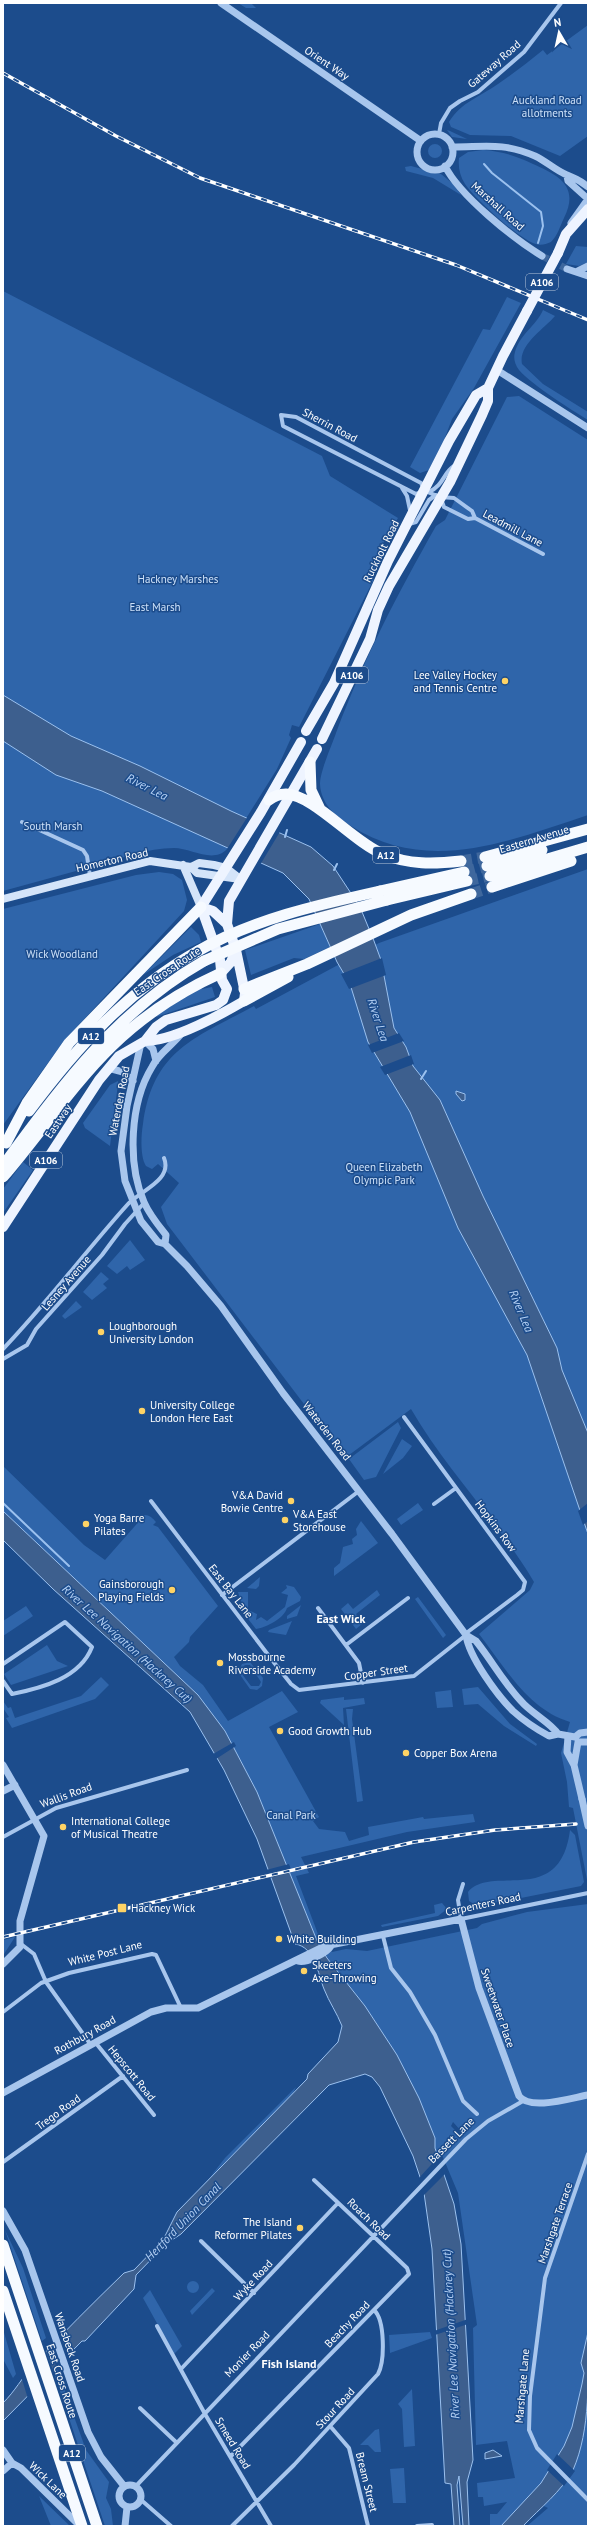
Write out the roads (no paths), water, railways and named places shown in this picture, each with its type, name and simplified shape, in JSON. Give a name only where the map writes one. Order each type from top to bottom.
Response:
[{"type":"highway","name":"A12","points":[[310,762],[311,790],[322,813]]},
{"type":"highway","points":[[269,800],[276,795],[291,795]]},
{"type":"highway","name":"A12","points":[[291,795],[302,798],[362,843],[395,858],[464,871]]},
{"type":"highway","points":[[487,866],[588,829]]},
{"type":"highway","name":"Eastern Avenue","points":[[487,866],[588,836]]},
{"type":"highway","points":[[487,866],[588,847]]},
{"type":"highway","points":[[492,887],[588,854]]},
{"type":"highway","name":"East Cross Route","points":[[5,1145],[76,1052],[112,1013],[156,976],[223,938],[267,920],[464,871]]},
{"type":"highway","name":"East Cross Route","points":[[3,1166],[53,1098],[108,1036],[158,990],[204,961],[278,929],[386,900],[464,871]]},
{"type":"highway","points":[[244,989],[307,964],[388,925],[471,894]]},
{"type":"highway","name":"A12","points":[[5,1145],[27,1103],[69,1043],[201,907]]},
{"type":"highway","points":[[244,1001],[293,974],[307,964]]},
{"type":"highway","name":"A12","points":[[3,1177],[113,1046],[150,1014],[173,998],[221,973]]},
{"type":"highway","name":"East Cross Route","points":[[3,2245],[97,2526]]},
{"type":"highway","name":"A12","points":[[3,2256],[11,2270]]},
{"type":"highway","name":"A12","points":[[3,2291],[77,2509],[81,2526]]},
{"type":"main road","name":"Ruckholt Road","points":[[322,740],[370,639],[378,610],[482,415],[488,401],[488,388],[497,370],[570,229],[588,209]]},
{"type":"main road","name":"Ruckholt Road","points":[[565,240],[571,237],[588,217]]},
{"type":"main road","name":"Ruckholt Road","points":[[306,731],[334,683],[382,573],[409,520],[427,492],[464,413],[476,396],[488,388]]},
{"type":"main road","points":[[201,907],[221,878],[269,800],[301,742]]},
{"type":"main road","points":[[244,1001],[244,989],[236,950],[227,924],[229,901],[248,865],[317,749]]},
{"type":"main road","name":"Homerton Road","points":[[3,899],[150,861],[187,866],[199,863],[226,868]]},
{"type":"main road","points":[[187,866],[197,873],[221,878],[240,879]]},
{"type":"main road","points":[[187,866],[220,960],[221,973],[226,987],[244,989]]},
{"type":"main road","points":[[226,868],[240,879]]},
{"type":"main road","points":[[201,907],[213,911],[227,924]]},
{"type":"main road","points":[[221,973],[233,958],[236,950]]},
{"type":"main road","name":"Eastway","points":[[3,1227],[108,1068],[123,1053],[143,1042],[151,1032],[166,1020],[216,1005],[224,1000],[227,991],[226,987]]},
{"type":"main road","name":"Eastway","points":[[143,1042],[153,1041],[182,1032],[244,1001]]},
{"type":"street","name":"Orient Way","points":[[221,3],[421,141]]},
{"type":"street","name":"Gateway Road","points":[[439,134],[441,123],[450,108],[478,92],[524,52],[561,3]]},
{"type":"street","points":[[439,134],[447,138],[452,146],[451,159],[445,166],[433,169],[423,164],[418,154],[421,141],[428,135],[439,134]]},
{"type":"street","points":[[452,146],[483,144],[511,148],[535,156],[567,176],[574,176],[588,187]]},
{"type":"street","name":"Marshall Road","points":[[445,166],[456,183],[477,204],[542,256]]},
{"type":"street","points":[[567,176],[568,181],[588,199]]},
{"type":"street","name":"Ruckholt Road","points":[[570,229],[576,214],[588,199]]},
{"type":"street","points":[[578,271],[588,266]]},
{"type":"street","points":[[567,269],[578,271],[588,276]]},
{"type":"street","points":[[497,370],[588,428]]},
{"type":"street","name":"Sherrin Road","points":[[281,415],[296,417],[421,483],[427,492],[416,494],[283,426],[281,415]]},
{"type":"street","points":[[427,492],[440,485],[449,470],[456,465]]},
{"type":"street","points":[[400,486],[406,493],[409,520],[416,522],[429,500],[438,496]]},
{"type":"street","name":"Leadmill Lane","points":[[427,492],[438,496],[454,498],[472,511],[475,518]]},
{"type":"street","name":"Leadmill Lane","points":[[438,496],[444,507],[468,519],[475,518],[543,554]]},
{"type":"street","points":[[22,822],[83,850],[87,856],[90,876]]},
{"type":"street","name":"Waterden Road","points":[[165,1244],[166,1235],[144,1203],[141,1193],[134,1165],[134,1136],[138,1100],[145,1079],[156,1061],[182,1032]]},
{"type":"street","points":[[143,1042],[153,1049],[156,1061]]},
{"type":"street","name":"Waterden Road","points":[[143,1042],[122,1133],[121,1151],[123,1175],[137,1212],[158,1242],[165,1244],[195,1274],[221,1306],[283,1393],[360,1490],[466,1634],[476,1641],[521,1701],[542,1721],[554,1728],[558,1734]]},
{"type":"street","points":[[108,1068],[123,1072],[133,1081]]},
{"type":"street","name":"Lesney Avenue","points":[[3,1349],[64,1281],[132,1201],[141,1193],[156,1184],[163,1174],[166,1164],[164,1158]]},
{"type":"street","name":"Lesney Avenue","points":[[3,1359],[27,1345],[36,1329],[102,1255],[125,1224],[144,1203]]},
{"type":"street","name":"Hopkins Row","points":[[404,1417],[525,1582],[523,1590],[466,1634]]},
{"type":"street","points":[[434,1504],[456,1488]]},
{"type":"street","points":[[222,1595],[360,1490]]},
{"type":"street","name":"East Bay Lane","points":[[151,1501],[290,1684],[299,1690]]},
{"type":"street","points":[[346,1645],[408,1598]]},
{"type":"street","points":[[318,1608],[359,1663],[363,1683]]},
{"type":"street","points":[[3,1664],[65,1622],[92,1647],[84,1661],[70,1675],[12,1694],[3,1681]]},
{"type":"street","name":"Waterden Road","points":[[466,1634],[468,1646],[514,1712],[549,1736],[558,1734],[588,1742]]},
{"type":"street","name":"Copper Street","points":[[299,1690],[414,1676],[466,1634]]},
{"type":"street","points":[[574,1765],[567,1752],[573,1738],[580,1733],[588,1732]]},
{"type":"street","points":[[573,1738],[574,1765],[588,1826]]},
{"type":"street","points":[[3,1765],[36,1821],[3,1837]]},
{"type":"street","name":"Wallis Road","points":[[21,1944],[20,1921],[44,1841],[44,1836],[36,1821],[44,1812],[187,1770]]},
{"type":"street","points":[[3,1791],[15,1785]]},
{"type":"street","points":[[461,1919],[458,1900],[463,1884]]},
{"type":"street","name":"Carpenters Road","points":[[383,1936],[588,1893]]},
{"type":"street","name":"Sweetwater Place","points":[[461,1919],[473,1969],[487,2012],[514,2088],[523,2101]]},
{"type":"street","points":[[181,2009],[198,2008],[298,1961],[300,1958],[328,1948],[383,1936],[390,1965],[410,1992],[435,2035],[463,2101],[477,2114]]},
{"type":"street","points":[[3,1964],[21,1944]]},
{"type":"street","name":"Hepscott Road","points":[[21,1944],[34,1954],[46,1982],[93,2043],[123,2076],[154,2115]]},
{"type":"street","name":"White Post Lane","points":[[3,2012],[46,1982],[69,1973],[154,1954],[181,2003],[181,2009]]},
{"type":"street","name":"Rothbury Road","points":[[3,2093],[151,2012],[163,2009],[181,2009]]},
{"type":"street","name":"Trego Road","points":[[3,2162],[123,2076]]},
{"type":"street","points":[[523,2101],[537,2104],[588,2095]]},
{"type":"street","name":"Bassett Lane","points":[[374,2237],[418,2189],[483,2124],[523,2101]]},
{"type":"street","name":"Marshgate Terrace","points":[[542,2299],[545,2278],[588,2154]]},
{"type":"street","name":"Roach Road","points":[[314,2180],[407,2268],[409,2274]]},
{"type":"street","name":"Wyke Road","points":[[181,2369],[338,2203]]},
{"type":"street","name":"Wansbeck Road","points":[[3,2211],[25,2250],[52,2332],[94,2446],[124,2486]]},
{"type":"street","name":"Monier Road","points":[[136,2486],[374,2237]]},
{"type":"street","points":[[201,2241],[254,2293]]},
{"type":"street","name":"Beachy Road","points":[[231,2456],[409,2274]]},
{"type":"street","name":"Marshgate Lane","points":[[542,2299],[530,2396],[529,2430],[537,2448],[588,2500]]},
{"type":"street","name":"Stour Road","points":[[232,2526],[330,2426],[378,2374],[382,2367],[380,2317],[374,2310]]},
{"type":"street","name":"Smeed Road","points":[[157,2326],[205,2414],[271,2526]]},
{"type":"street","points":[[140,2408],[177,2443]]},
{"type":"street","name":"Bream Street","points":[[330,2426],[349,2448],[368,2526]]},
{"type":"street","name":"Wick Lane","points":[[3,2450],[12,2463],[21,2468],[81,2526]]},
{"type":"street","points":[[3,2471],[12,2463]]},
{"type":"street","points":[[124,2486],[136,2486],[140,2492],[140,2499],[134,2506],[127,2507],[119,2499],[120,2491],[124,2486]]},
{"type":"street","points":[[140,2499],[171,2526]]},
{"type":"street","points":[[125,2526],[127,2507]]},
{"type":"street","points":[[417,2526],[432,2525]]},
{"type":"water","name":"River Lea","points":[[3,695],[71,736],[140,766],[231,811],[311,847],[333,866],[360,907],[374,941],[381,960],[394,1028],[406,1047],[413,1066],[440,1100],[483,1196],[557,1348],[562,1370],[588,1433],[588,1534],[527,1355],[458,1228],[410,1112],[368,1042],[350,984],[337,962],[309,899],[283,873],[102,791],[56,775],[3,741]]},
{"type":"water","points":[[456,1091],[465,1094],[465,1100],[462,1101],[456,1094]]},
{"type":"water","points":[[3,1511],[198,1695],[225,1731],[257,1792],[318,1943],[327,1958],[365,2006],[397,2055],[419,2098],[435,2138],[435,2148],[454,2204],[461,2244],[473,2460],[467,2482],[469,2526],[463,2526],[459,2476],[457,2485],[460,2526],[454,2526],[451,2484],[445,2483],[432,2249],[423,2186],[413,2156],[380,2087],[372,2077],[365,2074],[329,2085],[181,2234],[166,2244],[136,2275],[134,2289],[85,2341],[82,2341],[3,2421],[3,2403],[33,2365],[124,2273],[134,2270],[163,2240],[177,2212],[307,2079],[308,2074],[338,2042],[342,2026],[326,1994],[315,1962],[307,1950],[302,1946],[295,1944],[257,1839],[224,1770],[190,1712],[53,1589],[3,1540]]},
{"type":"water","points":[[588,2332],[588,2385],[586,2420],[579,2454],[573,2470],[563,2486],[523,2526],[501,2526],[541,2483],[564,2446],[572,2427],[582,2384],[584,2373],[581,2363]]},
{"type":"water","points":[[493,2450],[502,2456],[485,2459],[485,2453]]},
{"type":"waterway","points":[[484,164],[492,173],[541,212],[543,226],[538,243]]},
{"type":"waterway","points":[[285,837],[287,830]]},
{"type":"waterway","points":[[334,870],[337,864]]},
{"type":"waterway","points":[[421,1079],[426,1071]]},
{"type":"waterway","points":[[3,1503],[69,1566]]},
{"type":"tunnel","points":[[542,256],[567,269]]},
{"type":"tunnel","points":[[461,861],[485,857]]},
{"type":"tunnel","points":[[464,872],[487,866]]},
{"type":"tunnel","points":[[467,881],[490,876]]},
{"type":"tunnel","points":[[471,894],[492,887]]},
{"type":"railway","points":[[3,73],[116,136],[200,178],[456,265],[588,320]]},
{"type":"railway","points":[[3,1937],[414,1842],[495,1830],[576,1824]]},
{"type":"place","name":"Lee Valley Hockey and Tennis Centre","points":[[505,681]]},
{"type":"place","name":"Loughborough University London","points":[[101,1332]]},
{"type":"place","name":"University College London Here East","points":[[142,1411]]},
{"type":"place","name":"V&A David Bowie Centre","points":[[291,1501]]},
{"type":"place","name":"V&A East Storehouse","points":[[285,1520]]},
{"type":"place","name":"Yoga Barre Pilates","points":[[86,1524]]},
{"type":"place","name":"Gainsborough Playing Fields","points":[[172,1590]]},
{"type":"place","name":"Mossbourne Riverside Academy","points":[[220,1663]]},
{"type":"place","name":"Good Growth Hub","points":[[280,1731]]},
{"type":"place","name":"Copper Box Arena","points":[[406,1753]]},
{"type":"place","name":"International College of Musical Theatre","points":[[63,1827]]},
{"type":"place","name":"Hackney Wick","points":[[122,1908]]},
{"type":"place","name":"White Building","points":[[279,1939]]},
{"type":"place","name":"Skeeters Axe-Throwing","points":[[304,1971]]},
{"type":"place","name":"The Island Reformer Pilates","points":[[300,2228]]},
{"type":"district","name":"East Wick","points":[[341,1619]]},
{"type":"district","name":"Fish Island","points":[[289,2364]]},
{"type":"park label","name":"Auckland Road allotments","points":[[547,106]]},
{"type":"park label","name":"Hackney Marshes","points":[[178,579]]},
{"type":"park label","name":"East Marsh","points":[[155,607]]},
{"type":"park label","name":"South Marsh","points":[[53,826]]},
{"type":"park label","name":"Wick Woodland","points":[[62,954]]},
{"type":"park label","name":"Queen Elizabeth Olympic Park","points":[[384,1173]]},
{"type":"park label","name":"Canal Park","points":[[291,1815]]},
{"type":"water label","name":"River Lee Navigation (Hackney Cut)","points":[[127,1644]]},
{"type":"water label","name":"Hertford Union Canal","points":[[183,2222]]},
{"type":"water label","name":"River Lee Navigation (Hackney Cut)","points":[[451,2334]]}]
